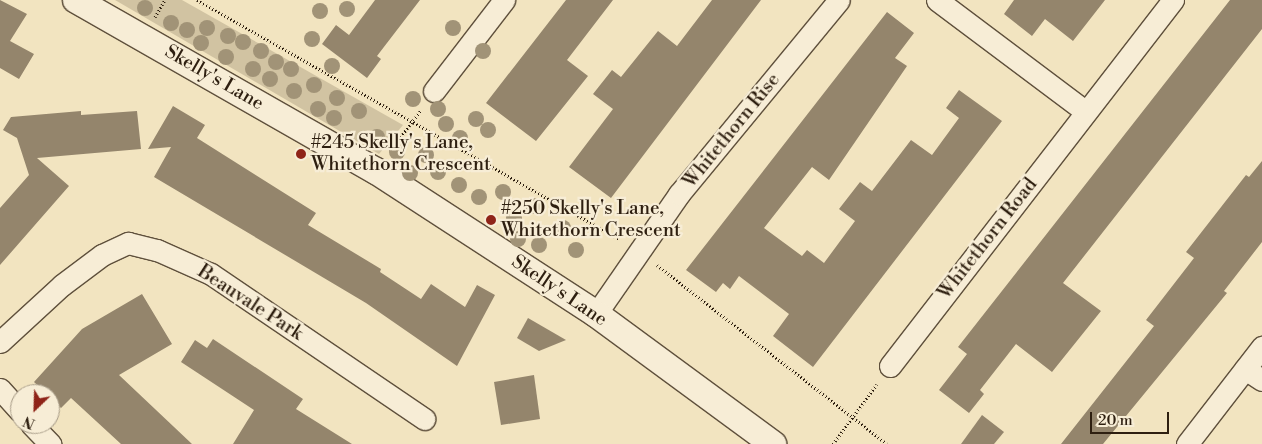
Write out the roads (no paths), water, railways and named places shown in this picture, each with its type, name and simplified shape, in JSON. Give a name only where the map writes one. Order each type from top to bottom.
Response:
[{"type":"street","name":"Skelly's Lane","points":[[76,0],[376,171],[596,314],[767,442]]},
{"type":"street","points":[[434,91],[504,0]]},
{"type":"street","name":"Whitethorn Rise","points":[[596,314],[679,194],[838,0]]},
{"type":"street","points":[[937,0],[1086,112]]},
{"type":"street","name":"Whitethorn Road","points":[[890,366],[1173,0]]},
{"type":"street","name":"Beauvale Park","points":[[0,342],[62,285],[102,255],[128,244],[157,250],[211,274],[424,419]]},
{"type":"street","points":[[1187,444],[1253,374],[1262,347]]},
{"type":"street","points":[[0,389],[10,400]]},
{"type":"street","points":[[40,434],[50,444]]},
{"type":"place","name":"#245 Skelly's Lane, Whitethorn Crescent","points":[[301,154]]},
{"type":"place","name":"#250 Skelly's Lane, Whitethorn Crescent","points":[[491,220]]}]
